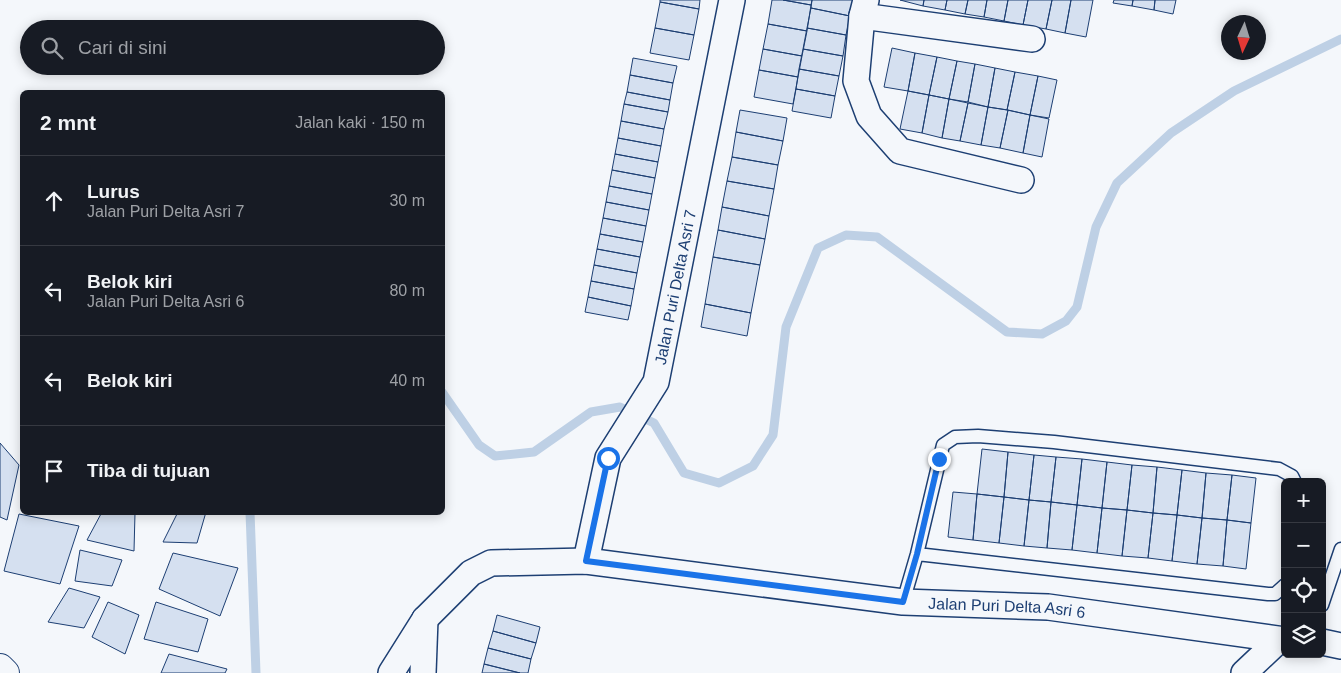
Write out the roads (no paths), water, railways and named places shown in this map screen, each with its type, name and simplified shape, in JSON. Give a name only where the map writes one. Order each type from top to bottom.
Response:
[{"type":"main road","points":[[0,668],[6,673]]},
{"type":"street","name":"Jalan Puri Delta Asri 7","points":[[586,561],[608,458],[656,382],[732,0]]},
{"type":"street","points":[[1021,180],[900,151],[869,116],[856,81],[864,8],[1032,39]]},
{"type":"street","name":"Jalan Puri Delta Asri 6","points":[[391,673],[425,619],[471,573],[491,563],[586,561],[903,602],[1048,607],[1281,640]]},
{"type":"street","points":[[423,673],[425,619]]},
{"type":"street","points":[[1244,673],[1281,641]]},
{"type":"street","points":[[1326,643],[1341,646]]},
{"type":"lane","points":[[903,602],[917,554],[943,444],[955,437],[978,436],[1054,442],[1279,469],[1293,478]]},
{"type":"lane","points":[[1326,593],[1341,550]]},
{"type":"lane","points":[[917,554],[1268,594],[1275,594],[1281,589]]},
{"type":"waterway","points":[[445,396],[479,445],[495,456],[534,452],[591,412],[620,407],[654,423],[684,473],[719,483],[753,466],[773,435],[786,327],[818,248],[846,235],[877,237],[1007,332],[1042,334],[1066,321],[1077,307],[1096,227],[1117,183],[1171,133],[1234,91],[1341,39]]},
{"type":"waterway","points":[[250,515],[256,673]]}]
